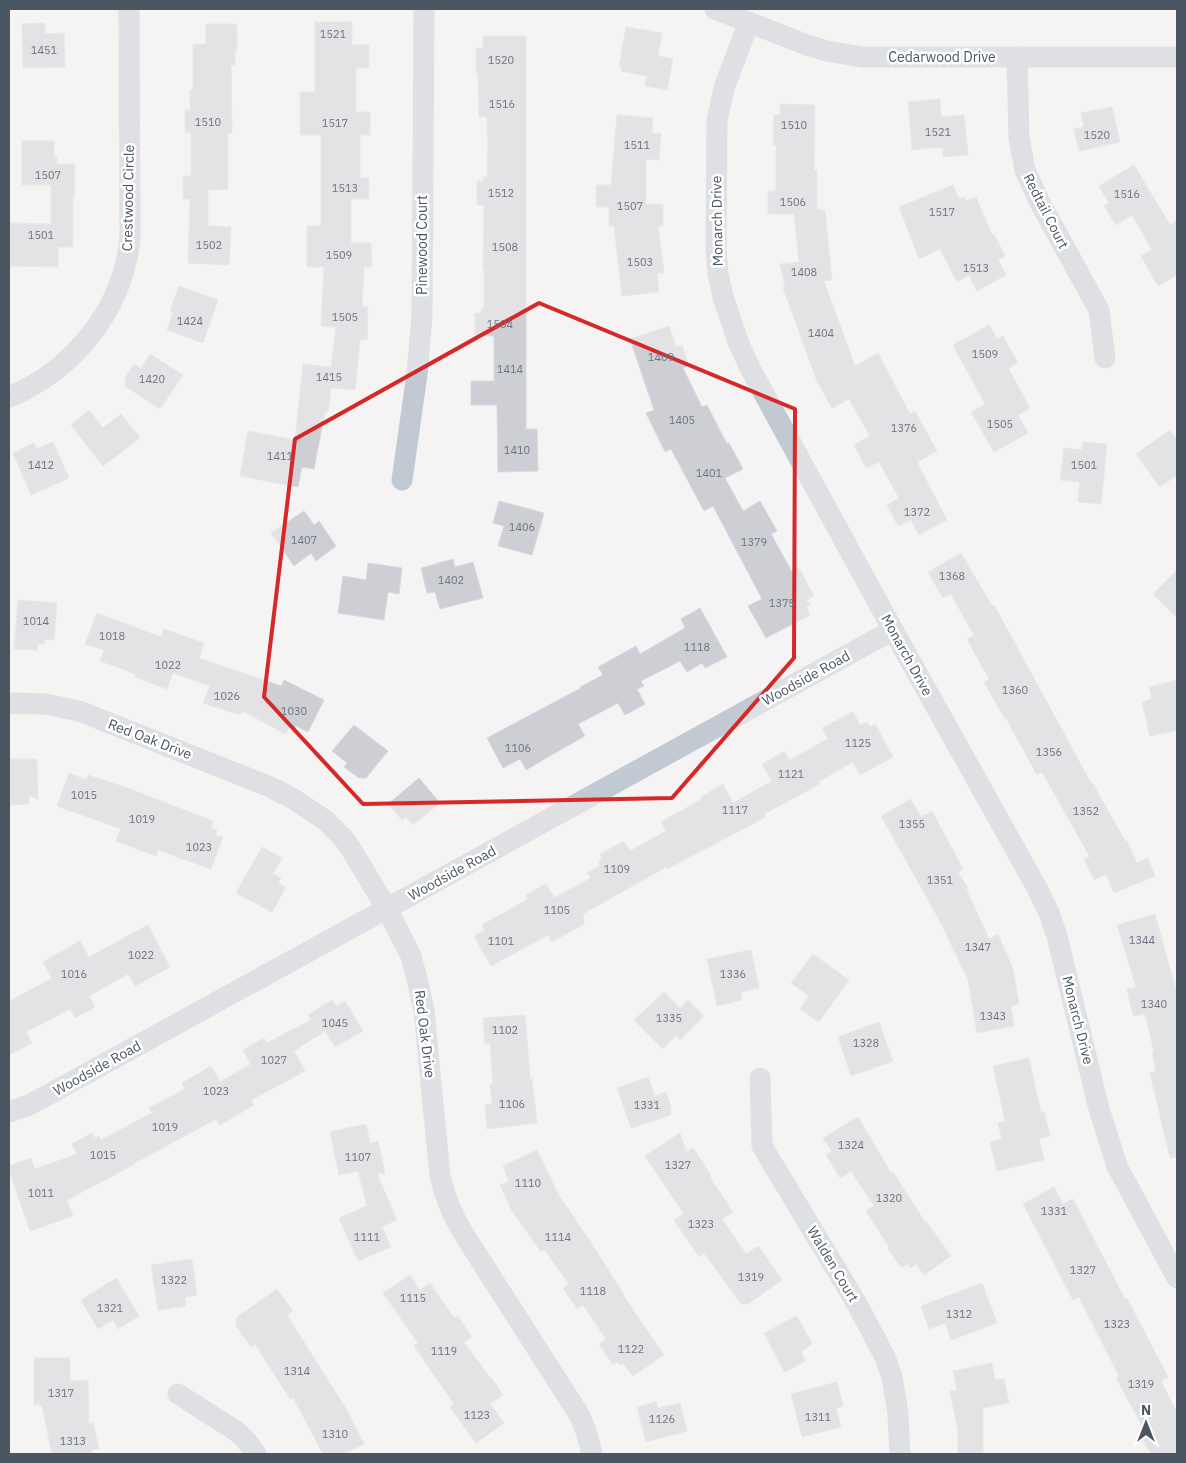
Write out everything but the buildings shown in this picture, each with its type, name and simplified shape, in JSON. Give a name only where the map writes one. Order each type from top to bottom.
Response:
[{"type":"street","name":"Crestwood Circle","points":[[9,397],[46,378],[78,350],[94,332],[108,309],[124,271],[130,237],[129,9]]},
{"type":"street","name":"Pinewood Court","points":[[402,480],[417,374],[422,316],[424,9]]},
{"type":"street","name":"Cedarwood Drive","points":[[715,9],[807,45],[846,55],[869,57],[1177,57]]},
{"type":"street","name":"Monarch Drive","points":[[750,22],[724,88],[716,125],[716,248],[718,274],[723,297],[739,344],[750,368],[892,630],[1049,912],[1057,936],[1102,1118],[1117,1166],[1177,1278]]},
{"type":"street","name":"Redtail Court","points":[[1017,57],[1019,138],[1025,170],[1039,201],[1099,310],[1105,358]]},
{"type":"street","name":"Woodside Road","points":[[9,1112],[44,1097],[892,630]]},
{"type":"street","name":"Red Oak Drive","points":[[9,703],[44,704],[79,711],[268,786],[292,798],[326,820],[351,848],[387,909],[411,956],[424,1011],[439,1167],[447,1201],[464,1236],[580,1416],[588,1434],[592,1454]]},
{"type":"street","name":"Walden Court","points":[[760,1078],[762,1146],[856,1304],[885,1357],[892,1378],[898,1414],[900,1454]]},
{"type":"street","points":[[178,1394],[236,1431],[245,1439],[256,1454]]},
{"type":"highlighted area","points":[[539,303],[795,409],[794,658],[672,798],[363,804],[264,697],[295,439]]}]
